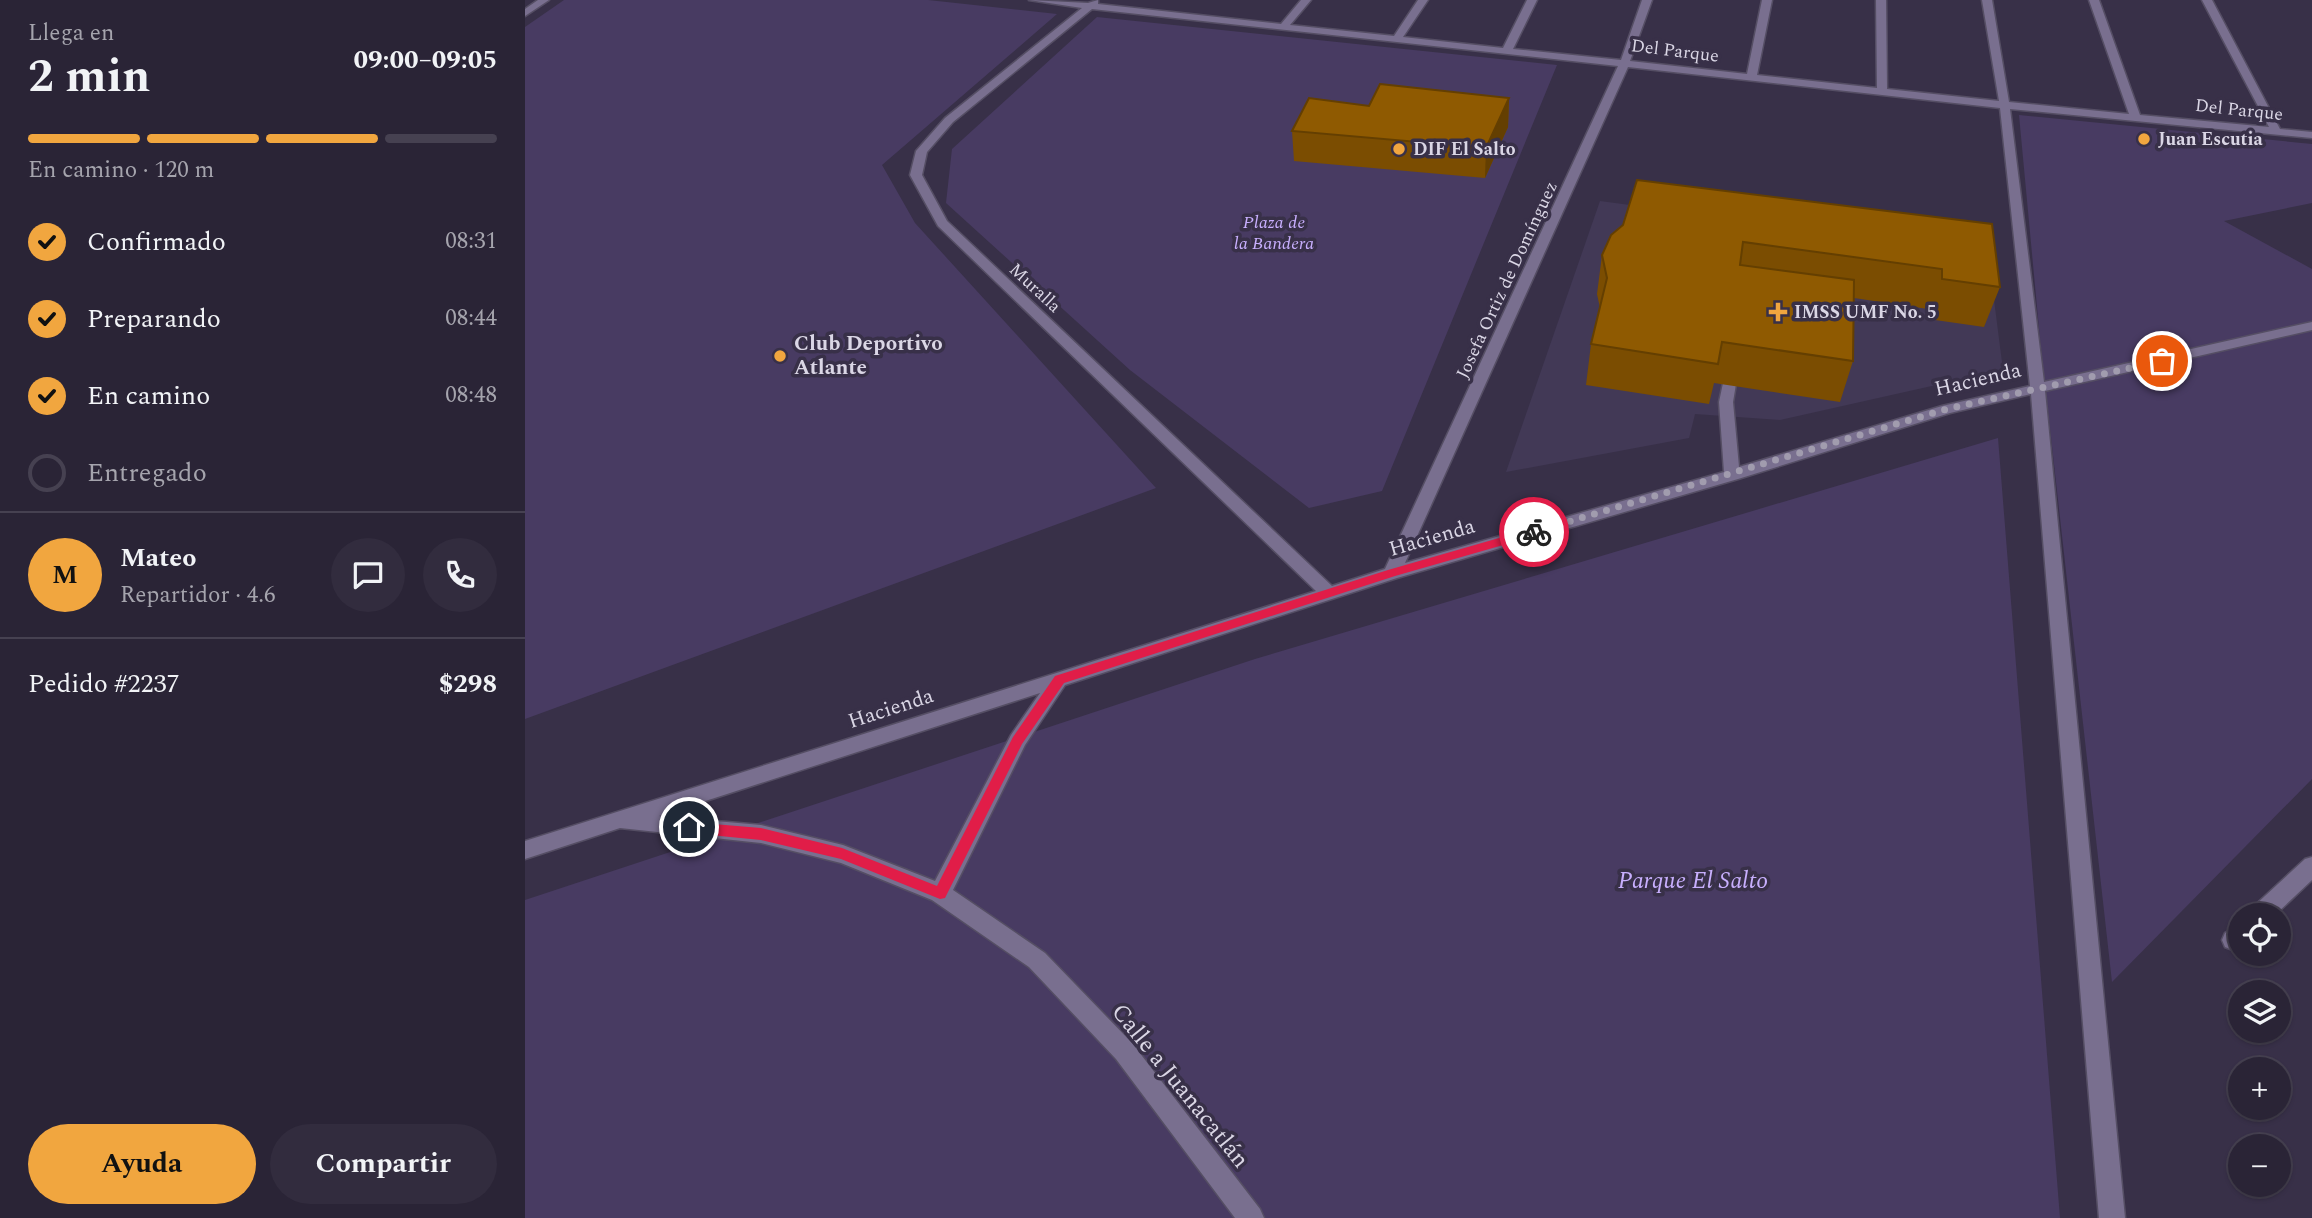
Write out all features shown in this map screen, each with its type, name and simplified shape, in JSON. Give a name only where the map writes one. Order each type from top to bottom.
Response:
[{"type":"street","points":[[525,13],[544,0]]},
{"type":"street","name":"Del Parque","points":[[1034,0],[1172,11],[1283,27],[2312,135]]},
{"type":"street","points":[[1283,27],[1306,0]]},
{"type":"street","points":[[1397,38],[1423,0]]},
{"type":"street","points":[[1507,50],[1532,0]]},
{"type":"street","name":"Josefa Ortiz de Domínguez","points":[[1392,573],[1625,62],[1647,0]]},
{"type":"street","points":[[1751,77],[1767,0]]},
{"type":"street","points":[[1881,0],[1882,91]]},
{"type":"street","points":[[1987,0],[2005,104],[2038,390],[2112,1218]]},
{"type":"street","points":[[2094,0],[2135,117]]},
{"type":"street","points":[[2207,0],[2276,131]]},
{"type":"street","name":"Muralla","points":[[1094,3],[949,120],[922,151],[916,175],[942,223],[1329,593]]},
{"type":"street","name":"Hacienda","points":[[616,821],[1392,573],[1732,475],[1947,409],[2312,326]]},
{"type":"street","points":[[1731,372],[1726,402],[1732,475]]},
{"type":"street","points":[[940,893],[1018,740],[1059,679]]},
{"type":"street","name":"Calle a Juanacatlán","points":[[525,850],[616,821],[761,834],[842,854],[940,893],[1037,960],[1124,1051],[1251,1218]]},
{"type":"street","points":[[2273,903],[2312,866]]},
{"type":"shaded area","name":"IMSS UMF No. 5","points":[[1600,201],[1988,253],[2003,370],[1780,420],[1695,414],[1689,438],[1506,472]]},
{"type":"green space","name":"Club Deportivo Atlante","points":[[564,0],[928,0],[1057,14],[882,165],[915,223],[1156,488],[525,719],[525,27]]},
{"type":"green space","name":"Plaza de la Bandera","points":[[1097,17],[1557,65],[1382,491],[1309,508],[1130,370],[946,203],[952,149]]},
{"type":"green space","points":[[2019,115],[2312,144],[2312,203],[2224,221],[2312,269],[2312,779],[2112,982],[2040,339]]},
{"type":"green space","name":"Parque El Salto","points":[[1998,438],[2060,1218],[525,1218],[525,900],[1255,659]]},
{"type":"building","points":[[1380,84],[1509,98],[1486,148],[1292,131],[1309,98],[1369,106]]},
{"type":"building","points":[[1637,180],[1992,224],[2000,287],[1942,279],[1942,269],[1743,242],[1740,265],[1854,280],[1853,361],[1722,342],[1718,364],[1591,344],[1607,278],[1602,255],[1611,235],[1623,225]]},
{"type":"way so far","points":[[1534,532],[1947,409],[2162,361]]},
{"type":"place","name":"Juan Escutia","points":[[2144,139]]},
{"type":"place","name":"DIF El Salto","points":[[1399,149]]},
{"type":"place","name":"IMSS UMF No. 5","points":[[1778,312]]},
{"type":"place","name":"Club Deportivo Atlante","points":[[780,356]]},
{"type":"route","points":[[689,827],[761,834],[842,854],[940,893],[1018,740],[1059,679],[1392,573],[1534,532]]}]
